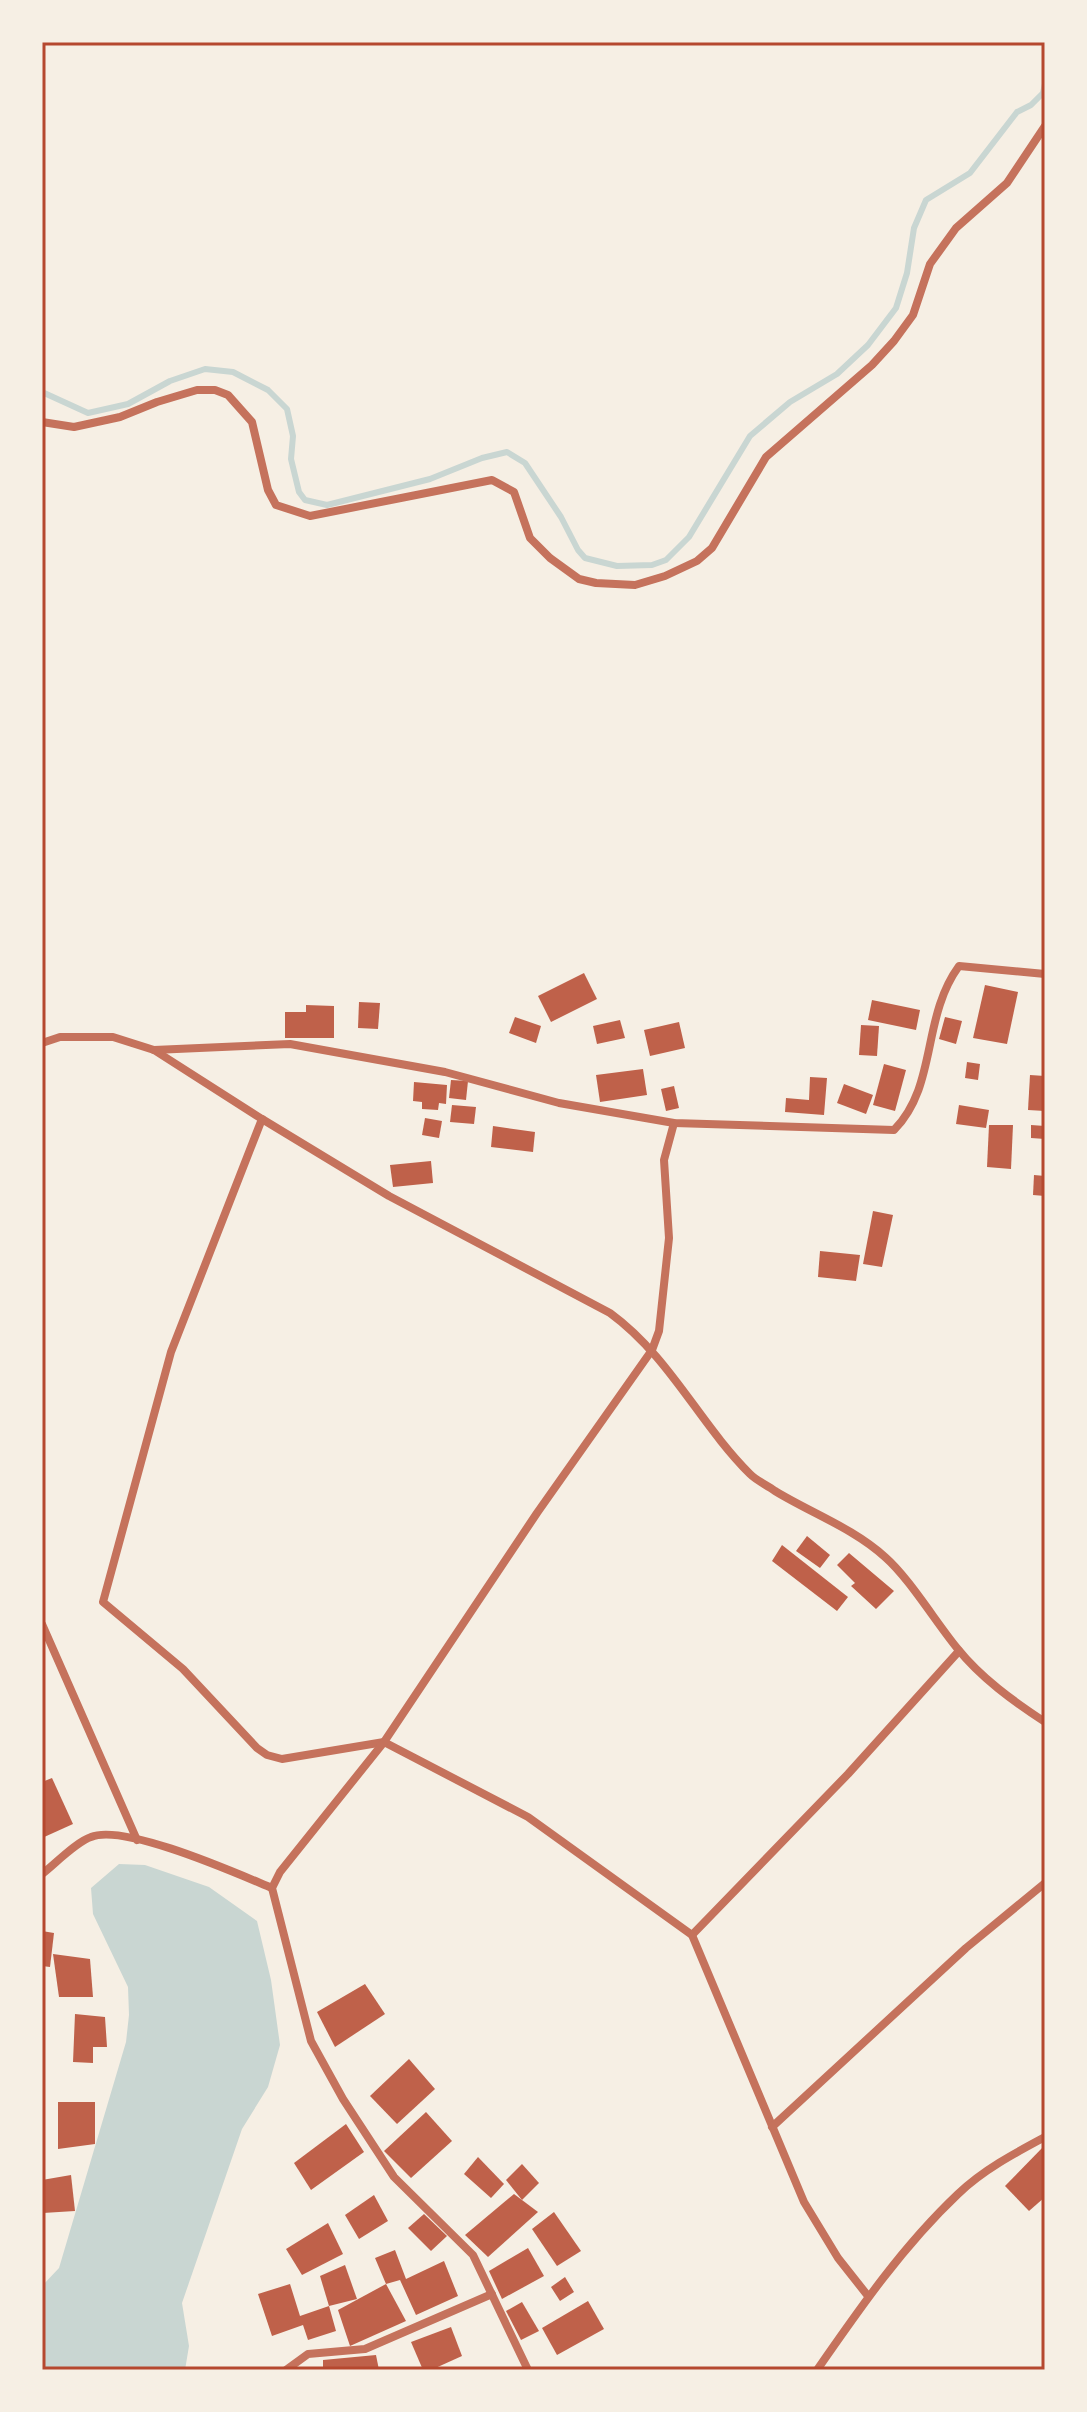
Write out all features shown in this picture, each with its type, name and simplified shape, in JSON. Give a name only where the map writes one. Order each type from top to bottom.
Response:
[{"type":"street","points":[[42,422],[74,427],[120,417],[197,390],[215,390],[228,395],[252,422],[268,490],[276,505],[310,516],[492,480],[514,492],[530,538],[550,558],[579,579],[635,585],[665,576],[697,561],[712,548],[766,457],[872,365],[894,341],[913,315],[930,264],[956,228],[1007,183],[1045,126]]},
{"type":"street","points":[[154,1050],[290,1044],[445,1072],[559,1103],[674,1123],[894,1130],[910,1114],[926,1069],[932,1025],[947,983],[959,966],[1045,974]]},
{"type":"street","points":[[42,1043],[60,1037],[113,1037],[154,1050],[389,1196],[610,1313],[637,1333],[652,1350],[752,1476],[797,1504],[838,1524],[886,1557],[959,1651],[1003,1693],[1045,1722]]},
{"type":"street","points":[[262,1119],[171,1352],[103,1602],[183,1669],[267,1755],[282,1759],[384,1742],[528,1817],[692,1935],[804,2202],[838,2258],[868,2296]]},
{"type":"street","points":[[528,2370],[473,2255],[394,2177],[343,2099],[311,2041],[272,1888],[280,1872],[384,1742],[537,1513],[652,1350],[659,1331],[669,1238],[664,1160],[674,1123]]},
{"type":"street","points":[[42,1624],[137,1840]]},
{"type":"street","points":[[692,1935],[848,1774],[959,1651]]},
{"type":"street","points":[[42,1874],[91,1836],[114,1835],[195,1857],[272,1888]]},
{"type":"street","points":[[772,2127],[966,1948],[1045,1883]]},
{"type":"street","points":[[817,2370],[903,2252],[960,2192],[1009,2157],[1045,2137]]},
{"type":"street","points":[[286,2370],[308,2354],[365,2349],[492,2294]]},
{"type":"shaded area","points":[[119,1864],[145,1865],[209,1887],[257,1921],[271,1980],[280,2045],[268,2087],[242,2129],[182,2303],[189,2346],[185,2370],[42,2370],[42,2286],[59,2268],[126,2042],[128,1987],[93,1914],[91,1888]]},
{"type":"building","points":[[584,973],[597,999],[551,1022],[538,996]]},
{"type":"building","points":[[985,985],[1018,992],[1007,1044],[973,1038]]},
{"type":"building","points":[[872,1000],[920,1010],[916,1030],[868,1020]]},
{"type":"building","points":[[359,1002],[380,1003],[378,1029],[358,1028]]},
{"type":"building","points":[[306,1005],[334,1006],[334,1038],[285,1038],[285,1012],[306,1012]]},
{"type":"building","points":[[515,1017],[541,1026],[536,1043],[509,1033]]},
{"type":"building","points":[[945,1017],[962,1021],[956,1044],[939,1039]]},
{"type":"building","points":[[620,1020],[625,1038],[597,1044],[593,1026]]},
{"type":"building","points":[[679,1022],[685,1048],[650,1056],[644,1030]]},
{"type":"building","points":[[861,1025],[879,1026],[877,1056],[859,1055]]},
{"type":"building","points":[[967,1062],[980,1064],[978,1080],[965,1078]]},
{"type":"building","points":[[884,1064],[906,1070],[895,1111],[873,1105]]},
{"type":"building","points":[[643,1069],[647,1095],[600,1102],[596,1075]]},
{"type":"building","points":[[1030,1075],[1045,1076],[1045,1111],[1028,1110]]},
{"type":"building","points":[[810,1077],[827,1078],[824,1115],[785,1112],[786,1098],[809,1100]]},
{"type":"building","points":[[451,1080],[468,1081],[466,1100],[449,1098]]},
{"type":"building","points":[[414,1082],[447,1085],[446,1104],[439,1103],[438,1110],[422,1109],[422,1102],[413,1101]]},
{"type":"building","points":[[844,1084],[873,1095],[866,1114],[837,1103]]},
{"type":"building","points":[[674,1086],[679,1108],[666,1111],[661,1089]]},
{"type":"building","points":[[452,1105],[476,1107],[474,1124],[450,1122]]},
{"type":"building","points":[[959,1105],[989,1110],[986,1128],[956,1124]]},
{"type":"building","points":[[425,1118],[442,1121],[439,1138],[422,1135]]},
{"type":"building","points":[[989,1125],[1013,1125],[1011,1169],[987,1167]]},
{"type":"building","points":[[1031,1125],[1045,1126],[1045,1139],[1031,1138]]},
{"type":"building","points":[[493,1126],[535,1132],[533,1152],[491,1147]]},
{"type":"building","points":[[431,1161],[433,1183],[393,1187],[390,1165]]},
{"type":"building","points":[[1034,1175],[1045,1176],[1045,1196],[1033,1195]]},
{"type":"building","points":[[873,1211],[893,1215],[882,1267],[863,1264]]},
{"type":"building","points":[[820,1251],[860,1255],[856,1281],[818,1277]]},
{"type":"building","points":[[807,1536],[830,1555],[820,1568],[796,1551]]},
{"type":"building","points":[[782,1545],[848,1597],[837,1611],[772,1561]]},
{"type":"building","points":[[849,1553],[894,1591],[876,1609],[851,1586],[855,1583],[837,1565]]},
{"type":"building","points":[[52,1778],[73,1824],[42,1838],[42,1782]]},
{"type":"building","points":[[42,1931],[54,1933],[50,1967],[42,1966]]},
{"type":"building","points":[[53,1954],[90,1959],[93,1997],[59,1997]]},
{"type":"building","points":[[365,1984],[385,2014],[335,2047],[317,2012]]},
{"type":"building","points":[[75,2014],[105,2017],[107,2047],[93,2047],[93,2063],[73,2062]]},
{"type":"building","points":[[409,2059],[435,2089],[397,2124],[370,2096]]},
{"type":"building","points":[[58,2102],[95,2102],[95,2144],[58,2149]]},
{"type":"building","points":[[426,2112],[452,2141],[411,2178],[384,2151]]},
{"type":"building","points":[[346,2124],[364,2152],[311,2190],[294,2163]]},
{"type":"building","points":[[1045,2145],[1045,2197],[1029,2211],[1005,2186]]},
{"type":"building","points":[[478,2157],[504,2184],[491,2198],[464,2174]]},
{"type":"building","points":[[522,2164],[539,2183],[522,2200],[506,2180]]},
{"type":"building","points":[[71,2175],[75,2211],[43,2213],[42,2180]]},
{"type":"building","points":[[514,2194],[538,2212],[488,2257],[465,2235]]},
{"type":"building","points":[[374,2195],[388,2221],[359,2239],[345,2215]]},
{"type":"building","points":[[554,2212],[581,2251],[557,2266],[532,2229]]},
{"type":"building","points":[[424,2214],[447,2236],[431,2251],[408,2228]]},
{"type":"building","points":[[328,2223],[343,2254],[302,2275],[286,2249]]},
{"type":"building","points":[[528,2248],[544,2276],[502,2299],[489,2271]]},
{"type":"building","points":[[395,2250],[406,2279],[444,2261],[458,2296],[416,2315],[400,2280],[386,2284],[375,2258]]},
{"type":"building","points":[[345,2265],[357,2299],[329,2306],[320,2276]]},
{"type":"building","points":[[565,2277],[574,2292],[560,2301],[551,2287]]},
{"type":"building","points":[[290,2284],[300,2316],[329,2306],[336,2331],[308,2340],[303,2325],[272,2336],[258,2294]]},
{"type":"building","points":[[386,2284],[406,2321],[350,2346],[338,2310]]},
{"type":"building","points":[[588,2301],[604,2329],[557,2355],[542,2328]]},
{"type":"building","points":[[522,2302],[539,2331],[521,2340],[506,2311]]},
{"type":"building","points":[[451,2327],[462,2356],[431,2370],[423,2370],[411,2342]]},
{"type":"building","points":[[376,2355],[379,2370],[323,2370],[323,2360]]},
{"type":"waterway","points":[[42,392],[88,413],[128,404],[170,381],[205,369],[233,372],[268,390],[287,409],[293,436],[291,459],[299,492],[305,500],[327,505],[430,479],[482,458],[507,452],[525,463],[585,558],[617,566],[652,565],[666,560],[689,537],[750,436],[790,402],[837,374],[868,345],[896,308],[907,273],[914,228],[926,200],[970,173],[1017,112],[1031,105],[1043,93],[1045,84]]}]
